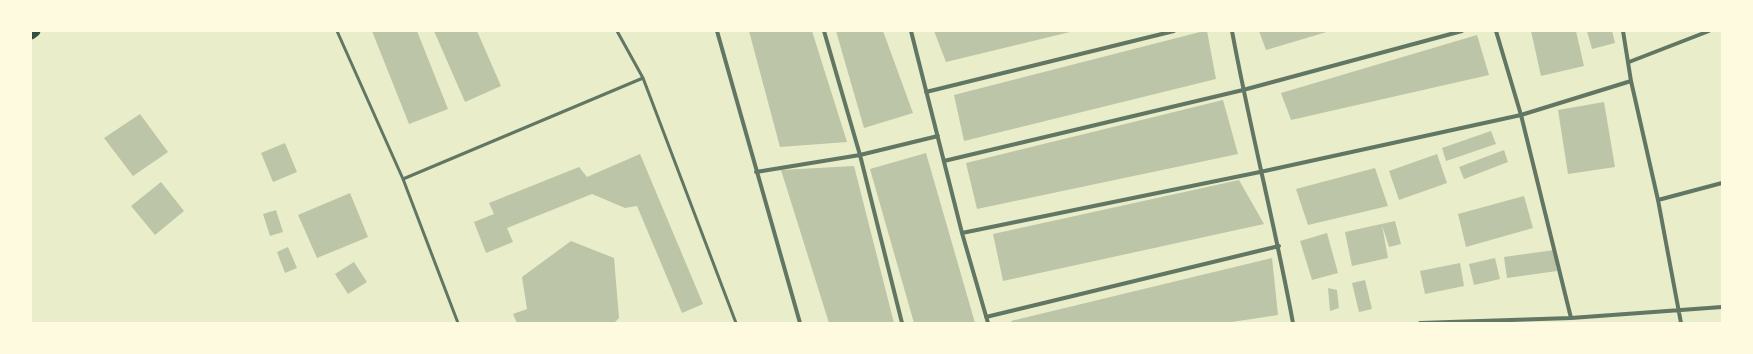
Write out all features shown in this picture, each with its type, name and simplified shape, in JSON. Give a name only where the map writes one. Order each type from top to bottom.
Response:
[{"type":"highway","points":[[31,34],[35,31]]},
{"type":"street","points":[[717,31],[800,323]]},
{"type":"street","points":[[824,31],[860,155],[902,323]]},
{"type":"street","points":[[911,31],[962,233],[988,323]]},
{"type":"street","points":[[926,92],[1174,31]]},
{"type":"street","points":[[1232,31],[1260,172],[1279,246],[1293,323]]},
{"type":"street","points":[[944,161],[1243,90],[1462,31]]},
{"type":"street","points":[[1496,31],[1521,115],[1571,318]]},
{"type":"street","points":[[1623,31],[1631,81],[1658,200],[1677,310],[1681,323]]},
{"type":"street","points":[[1629,62],[1709,31]]},
{"type":"street","points":[[962,233],[1260,172],[1521,115],[1631,81]]},
{"type":"street","points":[[756,172],[860,155],[938,136]]},
{"type":"street","points":[[1658,200],[1722,183]]},
{"type":"street","points":[[986,317],[1279,246]]},
{"type":"street","points":[[1420,323],[1520,321],[1722,307]]},
{"type":"lane","points":[[337,31],[403,179],[458,323]]},
{"type":"lane","points":[[617,31],[643,78],[736,323]]},
{"type":"lane","points":[[403,179],[643,78]]},
{"type":"building","points":[[372,31],[417,31],[448,109],[409,124]]},
{"type":"building","points":[[434,31],[477,31],[501,86],[465,102]]},
{"type":"building","points":[[749,31],[812,31],[847,142],[780,147]]},
{"type":"building","points":[[836,31],[883,31],[913,113],[864,128]]},
{"type":"building","points":[[934,31],[1070,31],[1070,32],[946,62]]},
{"type":"building","points":[[1207,31],[1216,79],[964,141],[954,95]]},
{"type":"building","points":[[1259,31],[1330,31],[1266,50]]},
{"type":"building","points":[[1531,31],[1576,31],[1584,66],[1541,76]]},
{"type":"building","points":[[1587,31],[1612,31],[1615,43],[1592,49]]},
{"type":"building","points":[[1477,35],[1489,75],[1291,120],[1281,93]]},
{"type":"building","points":[[1223,100],[1238,154],[977,209],[966,163]]},
{"type":"building","points":[[1604,102],[1615,167],[1568,174],[1558,110]]},
{"type":"building","points":[[140,114],[168,152],[133,176],[104,138]]},
{"type":"building","points":[[1491,131],[1496,144],[1446,161],[1442,148]]},
{"type":"building","points":[[285,143],[297,172],[273,182],[261,153]]},
{"type":"building","points":[[1504,150],[1508,162],[1464,179],[1459,167]]},
{"type":"building","points":[[926,153],[975,323],[914,323],[870,169]]},
{"type":"building","points":[[640,154],[703,304],[682,313],[637,206],[625,208],[592,194],[507,228],[513,242],[486,253],[474,222],[494,214],[489,203],[579,167],[587,177]]},
{"type":"building","points":[[1437,154],[1447,183],[1399,200],[1389,171]]},
{"type":"building","points":[[854,166],[894,323],[829,323],[781,170]]},
{"type":"building","points":[[1375,168],[1388,206],[1308,225],[1296,189]]},
{"type":"building","points":[[1239,180],[1264,224],[1003,281],[993,234]]},
{"type":"building","points":[[161,182],[184,211],[155,235],[131,206]]},
{"type":"building","points":[[350,193],[368,237],[317,258],[298,215]]},
{"type":"building","points":[[1524,196],[1533,228],[1466,247],[1458,214]]},
{"type":"building","points":[[276,210],[283,232],[270,236],[263,214]]},
{"type":"building","points":[[1395,221],[1401,244],[1389,247],[1382,225],[1388,258],[1352,266],[1345,232]]},
{"type":"building","points":[[1327,233],[1338,273],[1312,280],[1300,241]]},
{"type":"building","points":[[571,241],[614,258],[619,318],[614,323],[517,323],[513,314],[527,309],[522,277]]},
{"type":"building","points":[[288,247],[297,268],[285,273],[277,252]]},
{"type":"building","points":[[1554,250],[1557,271],[1507,278],[1504,257]]},
{"type":"building","points":[[1272,258],[1278,315],[1225,323],[1012,323],[1011,321]]},
{"type":"building","points":[[1495,258],[1500,279],[1474,285],[1469,264]]},
{"type":"building","points":[[354,262],[367,282],[348,294],[335,274]]},
{"type":"building","points":[[1460,263],[1464,286],[1425,294],[1420,271]]},
{"type":"building","points":[[1365,280],[1372,309],[1359,312],[1352,283]]},
{"type":"building","points":[[1328,288],[1337,290],[1339,308],[1330,311]]}]
